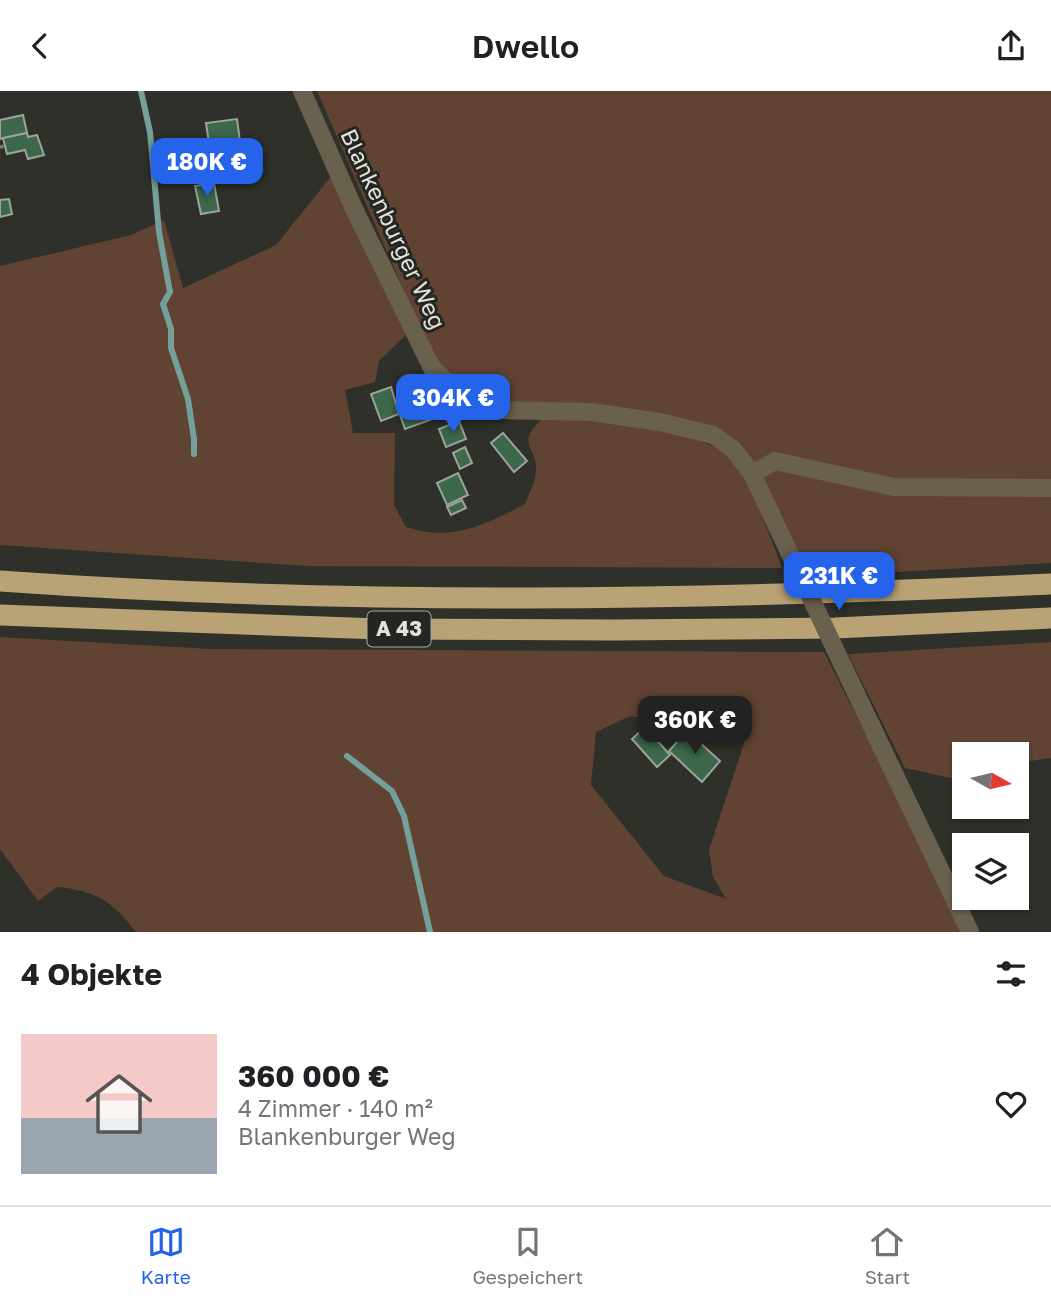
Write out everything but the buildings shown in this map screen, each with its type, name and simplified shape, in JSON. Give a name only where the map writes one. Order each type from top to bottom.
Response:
[{"type":"highway","name":"A 43","points":[[0,580],[223,593],[380,596],[822,594],[1051,584]]},
{"type":"highway","name":"A 43","points":[[0,615],[93,621],[379,629],[614,630],[835,628],[1051,618]]},
{"type":"street","name":"Blankenburger Weg","points":[[302,91],[355,211],[432,368],[458,393],[475,404],[496,410],[591,412],[660,422],[713,435],[733,450],[751,474],[772,516],[970,932]]},
{"type":"street","points":[[751,474],[775,461],[894,487],[1051,488]]},
{"type":"shaded area","points":[[317,91],[1051,91],[1051,563],[810,577],[767,488],[733,440],[497,403],[470,391],[435,362]]},
{"type":"shaded area","points":[[333,174],[408,333],[379,361],[375,382],[345,390],[353,433],[395,433],[394,505],[406,527],[438,533],[453,532],[496,519],[525,504],[536,472],[528,441],[534,427],[543,418],[591,418],[680,435],[725,453],[734,462],[750,490],[782,568],[306,566],[0,545],[0,266],[131,235],[164,220],[183,288],[276,245]]},
{"type":"shaded area","points":[[0,637],[211,649],[824,652],[952,904],[952,910],[955,910],[966,932],[136,932],[111,905],[83,891],[57,887],[38,901],[0,849]],"holes":[[[630,716],[724,733],[747,734],[709,850],[713,877],[726,899],[664,876],[591,785],[596,732]]]},
{"type":"shaded area","points":[[1051,642],[1051,758],[1029,761],[1029,742],[952,742],[952,778],[905,768],[848,654]]},
{"type":"waterway","points":[[141,91],[150,132],[159,232],[170,292],[163,304],[171,329],[171,348],[188,399],[194,454]]},
{"type":"waterway","points":[[347,756],[392,791],[404,816],[430,932]]}]
